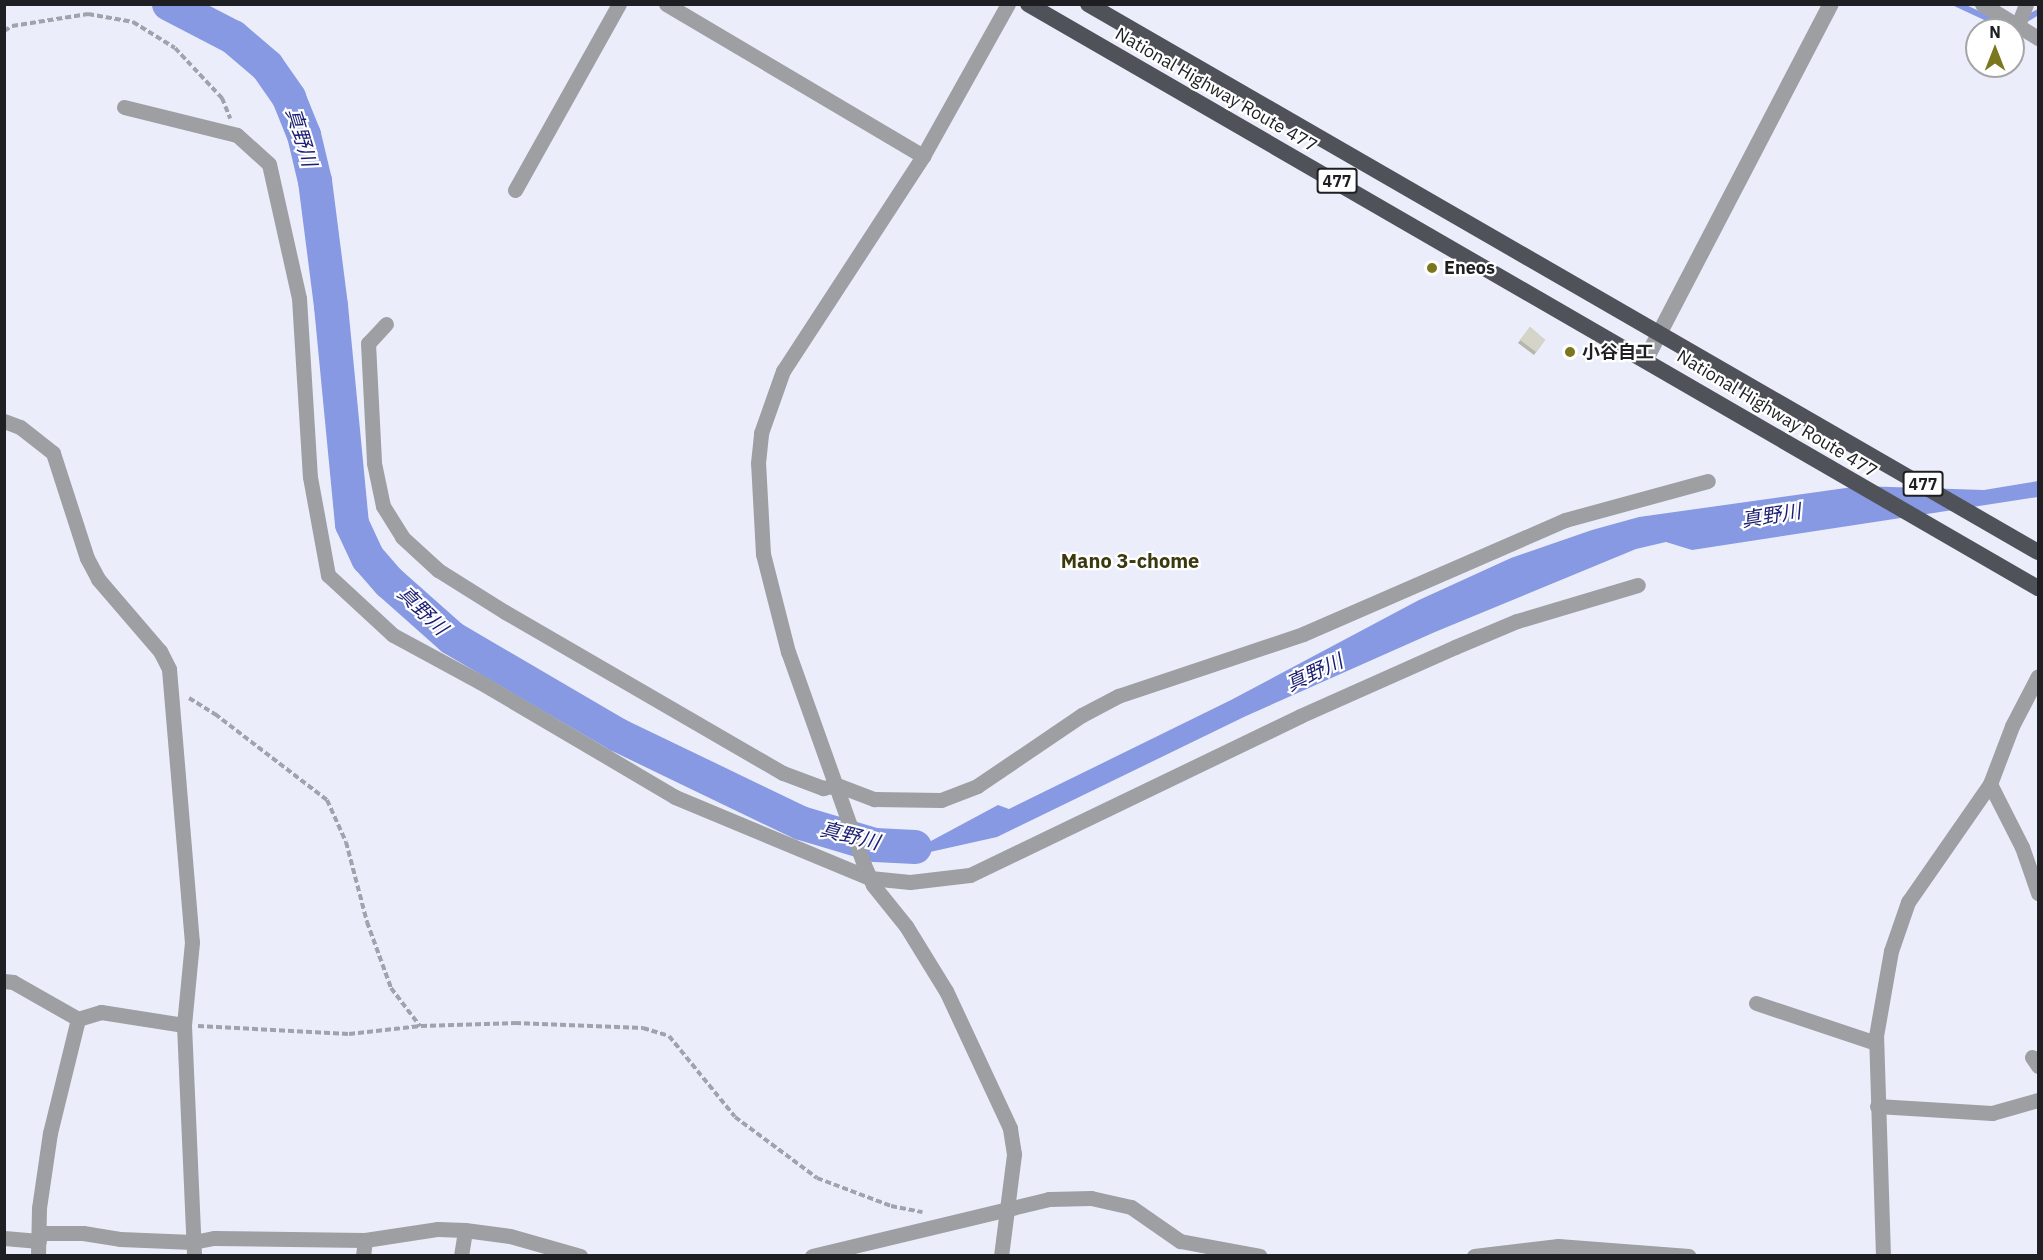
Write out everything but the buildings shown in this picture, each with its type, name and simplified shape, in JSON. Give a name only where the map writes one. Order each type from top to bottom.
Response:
[{"type":"highway","name":"National Highway Route 477","points":[[1028,4],[1646,359],[2038,588]]},
{"type":"highway","name":"National Highway Route 477","points":[[1088,4],[2038,552]]},
{"type":"street","points":[[515,190],[619,4]]},
{"type":"street","points":[[666,4],[923,156]]},
{"type":"street","points":[[1001,1256],[1010,1208],[1014,1154],[1010,1128],[946,991],[867,872],[788,652],[763,554],[758,463],[761,434],[783,371],[923,156],[1008,4]]},
{"type":"street","points":[[1646,359],[1831,4]]},
{"type":"street","points":[[1982,4],[2006,18]]},
{"type":"street","points":[[2025,30],[2038,38]]},
{"type":"street","points":[[124,107],[237,135],[269,164],[299,298],[310,477],[328,575],[393,635],[480,682],[675,797],[867,872],[910,882],[970,874],[1300,716],[1455,647],[1517,621],[1638,585]]},
{"type":"street","points":[[386,324],[368,344],[375,463],[383,506],[402,537],[438,570],[505,612],[772,767],[823,788],[874,799],[941,800],[977,786],[1082,716],[1118,696],[1303,634],[1565,520],[1708,481]]},
{"type":"street","points":[[4,421],[20,427],[53,453],[92,569],[160,651],[169,669],[183,874],[192,942],[184,1025],[194,1249]]},
{"type":"street","points":[[1883,1256],[1876,1042],[1891,951],[1908,902],[1990,784],[2034,696],[2038,676]]},
{"type":"street","points":[[1990,784],[2022,847],[2038,893]]},
{"type":"street","points":[[4,981],[13,982],[78,1019],[101,1012],[184,1025]]},
{"type":"street","points":[[1756,1003],[1876,1042]]},
{"type":"street","points":[[39,1243],[39,1208],[50,1133],[78,1019]]},
{"type":"street","points":[[1877,1106],[1992,1113],[2038,1100]]},
{"type":"street","points":[[812,1256],[956,1219],[1049,1199],[1091,1198],[1131,1207],[1180,1240],[1260,1256]]},
{"type":"street","points":[[4,1238],[39,1243],[83,1233],[194,1249],[214,1238],[365,1240],[438,1229],[510,1236],[579,1256]]},
{"type":"street","points":[[461,1256],[465,1230]]},
{"type":"street","points":[[363,1256],[365,1240]]},
{"type":"street","points":[[1474,1256],[1558,1246],[1689,1256]]},
{"type":"path","points":[[4,31],[12,26],[88,14],[133,22],[175,48],[222,98],[237,135]]},
{"type":"path","points":[[172,689],[215,714],[327,800],[346,842],[367,922],[391,988],[421,1026]]},
{"type":"path","points":[[184,1025],[350,1034],[421,1026],[515,1023],[643,1028],[669,1036],[735,1117],[817,1178],[891,1206],[956,1219]]},
{"type":"water","points":[[2038,481],[2038,497],[1692,550],[1666,542],[1636,549],[1435,632],[1246,716],[997,837],[921,854],[871,850],[867,839],[931,841],[998,805],[1009,809],[1231,700],[1419,600],[1511,558],[1592,530],[1639,517],[1860,486],[1984,490]]},
{"type":"waterway","name":"真野川","points":[[169,4],[233,37],[267,66],[289,98],[304,135],[315,181],[331,306],[352,524],[368,558],[389,582],[452,638],[618,735],[801,823],[875,845],[915,847]]},
{"type":"waterway","points":[[1957,4],[1987,18]]},
{"type":"waterway","points":[[2025,20],[2038,12]]},
{"type":"place","name":"Eneos","points":[[1432,268]]},
{"type":"place","name":"小谷自工","points":[[1570,352]]},
{"type":"district","name":"Mano 3-chome","points":[[1130,560]]}]
